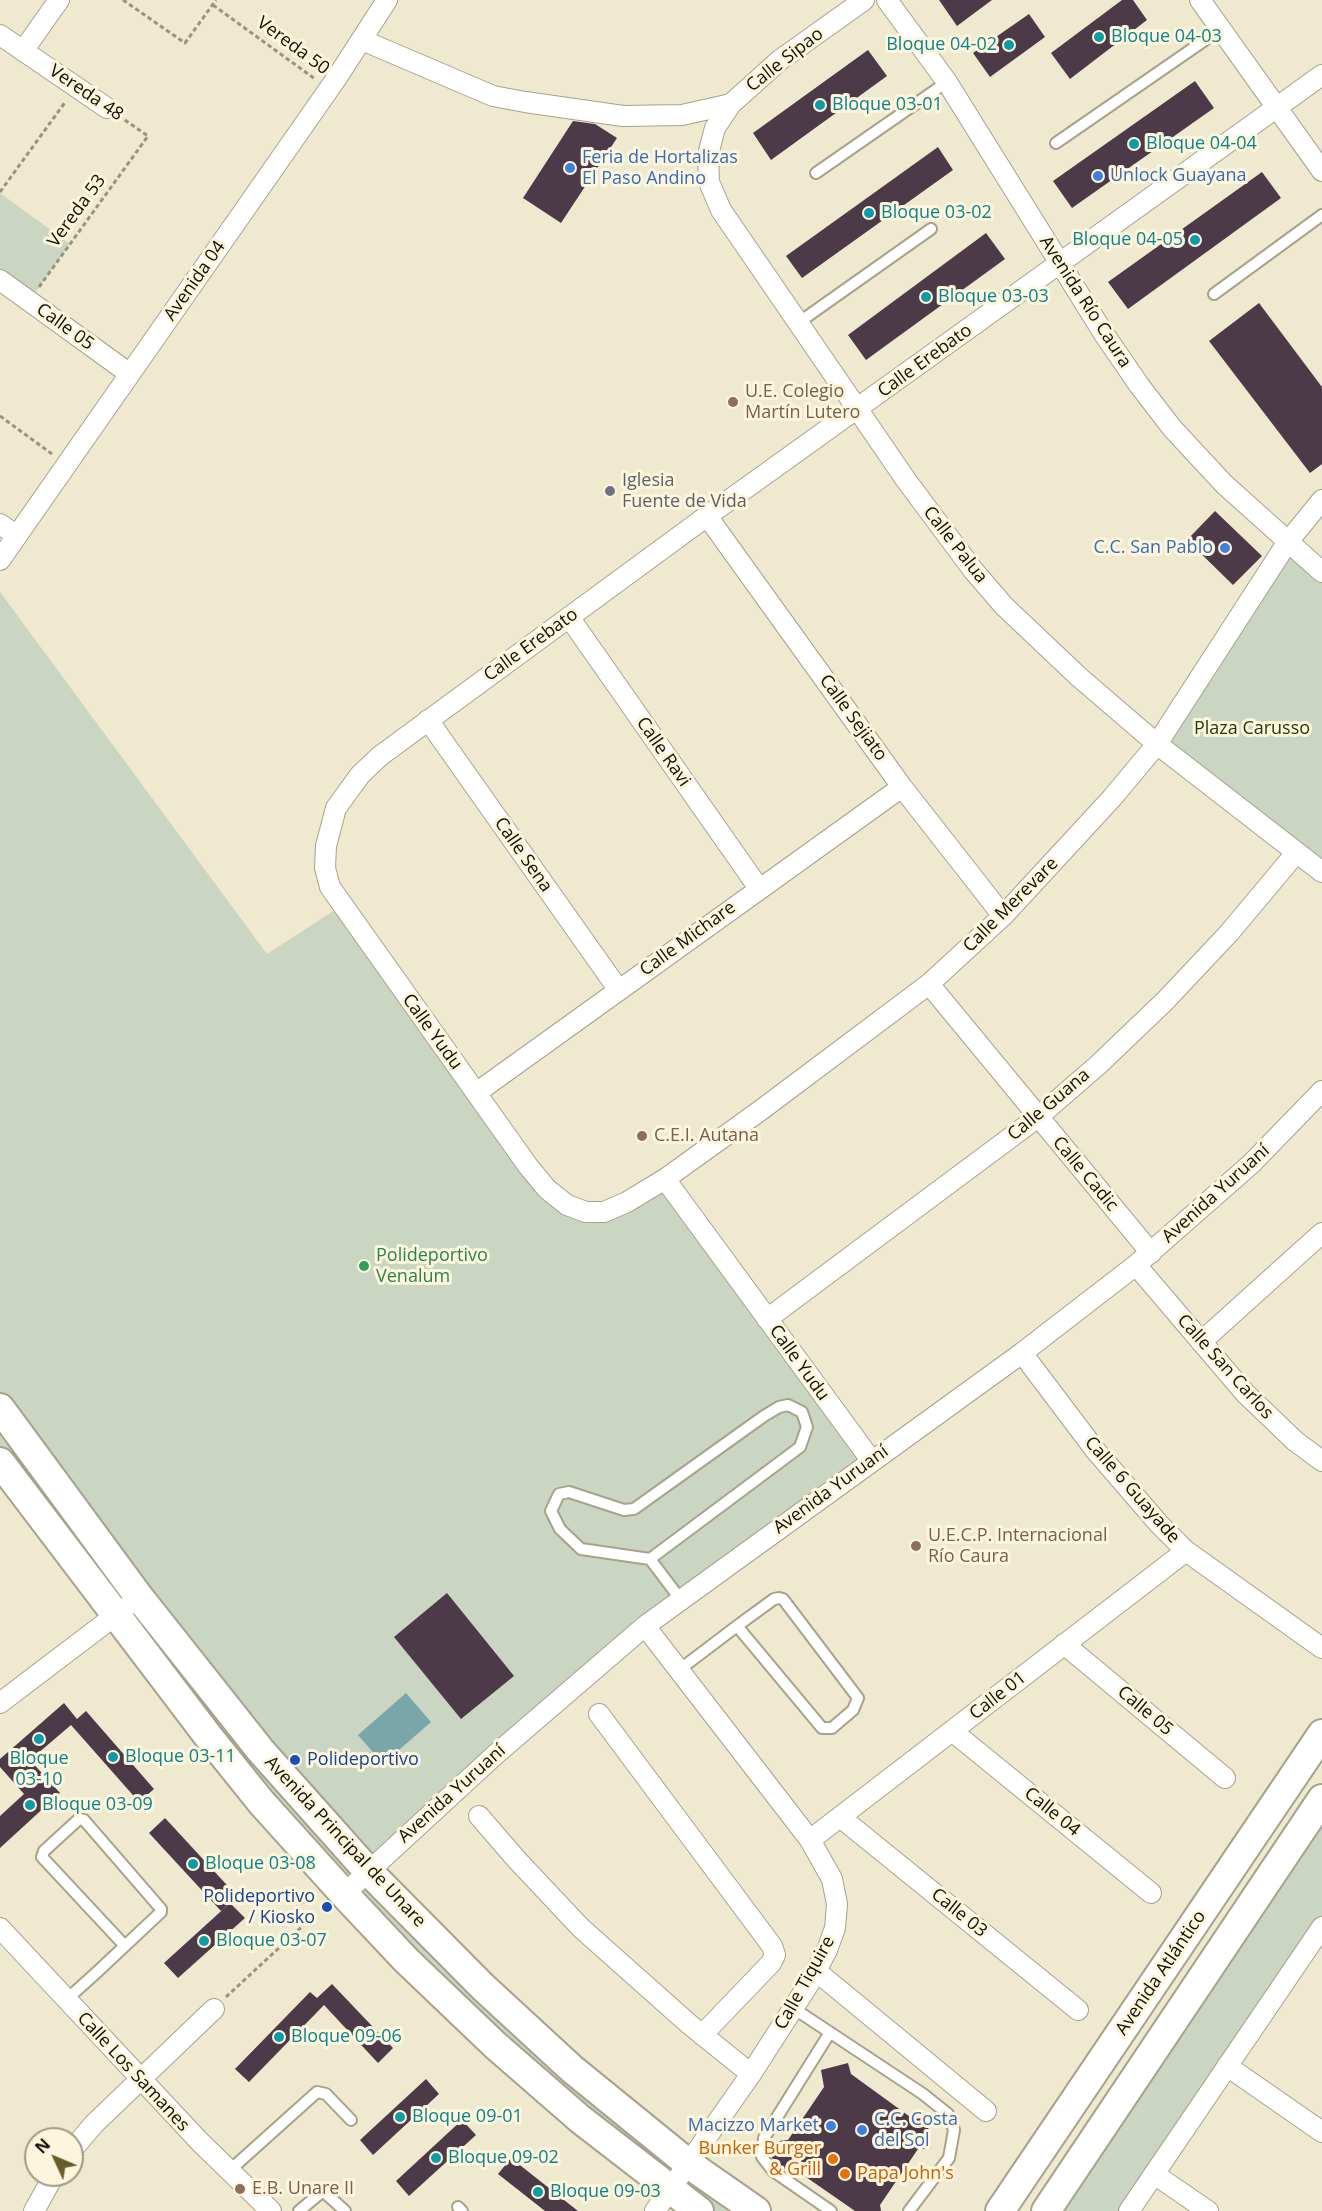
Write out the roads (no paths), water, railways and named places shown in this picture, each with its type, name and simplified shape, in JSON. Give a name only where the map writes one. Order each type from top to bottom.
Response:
[{"type":"street","points":[[23,51],[59,0]]},
{"type":"street","name":"Avenida 04","points":[[0,560],[329,89],[387,0]]},
{"type":"street","name":"Calle Sipao","points":[[714,128],[731,104],[771,67],[864,0]]},
{"type":"street","name":"Avenida Río Caura","points":[[887,0],[947,82],[999,160],[1104,334],[1172,428],[1224,484],[1287,543],[1322,572]]},
{"type":"street","points":[[1200,0],[1322,171]]},
{"type":"street","name":"Vereda 48","points":[[0,35],[107,108]]},
{"type":"street","points":[[362,40],[494,96],[525,102],[623,116],[682,115],[731,104]]},
{"type":"street","name":"Calle Erebato","points":[[336,808],[360,775],[428,720],[707,516],[1322,75]]},
{"type":"street","name":"Calle Palua","points":[[714,128],[708,155],[709,182],[721,210],[942,530],[1004,606],[1079,677],[1157,744],[1322,872]]},
{"type":"street","name":"Calle 05","points":[[0,280],[130,374]]},
{"type":"street","name":"Calle Merevare","points":[[604,1212],[627,1202],[665,1179],[761,1110],[929,984],[1003,916],[1105,806],[1157,744],[1287,543],[1322,500]]},
{"type":"street","name":"Calle Sejiato","points":[[707,516],[902,787],[1003,916]]},
{"type":"street","points":[[0,524],[17,537]]},
{"type":"street","name":"Calle Ravi","points":[[568,617],[758,887]]},
{"type":"street","name":"Calle Sena","points":[[428,720],[618,989]]},
{"type":"street","name":"Calle Michare","points":[[476,1093],[758,887],[902,787]]},
{"type":"street","name":"Calle Yudu","points":[[336,808],[326,846],[325,868],[330,887],[547,1189],[567,1205],[586,1212],[604,1212]]},
{"type":"street","name":"Calle Guana","points":[[767,1319],[1038,1117],[1165,1001],[1229,933],[1296,853]]},
{"type":"street","name":"Calle Cadic","points":[[929,984],[1038,1117],[1143,1259]]},
{"type":"street","name":"Avenida Yuruaní","points":[[336,1886],[368,1871],[495,1755],[645,1626],[871,1460],[1022,1353],[1143,1259],[1251,1164],[1322,1091]]},
{"type":"street","name":"Calle Yudu","points":[[665,1179],[871,1460]]},
{"type":"street","points":[[1201,1342],[1322,1233]]},
{"type":"street","name":"Calle San Carlos","points":[[1143,1259],[1201,1342],[1271,1419],[1322,1461]]},
{"type":"street","name":"Calle 6 Guayade","points":[[1022,1353],[1128,1490],[1186,1551],[1322,1648]]},
{"type":"street","name":"Avenida Principal de Unare","points":[[0,1408],[139,1597],[261,1751],[368,1871],[527,2028],[614,2104],[690,2165],[756,2211]]},
{"type":"street","name":"Avenida Principal de Unare","points":[[0,1462],[115,1615],[248,1785],[336,1886],[406,1960],[495,2045],[580,2120],[663,2201],[699,2211]]},
{"type":"street","name":"Calle 01","points":[[810,1840],[1186,1551]]},
{"type":"street","points":[[0,1703],[139,1597]]},
{"type":"street","name":"Calle Tiquire","points":[[645,1626],[810,1840],[832,1879],[837,1904],[835,1928],[816,1971],[751,2074],[663,2201]]},
{"type":"street","name":"Calle 05","points":[[1064,1644],[1225,1778]]},
{"type":"street","points":[[599,1714],[772,1946],[775,1955],[771,1963],[702,2035]]},
{"type":"street","name":"Calle 04","points":[[952,1731],[1152,1893]]},
{"type":"street","name":"Avenida Atlántico","points":[[1000,2211],[1322,1734]]},
{"type":"street","name":"Avenida Atlántico","points":[[1046,2211],[1322,1799]]},
{"type":"street","points":[[479,1816],[581,1928],[702,2035],[751,2074]]},
{"type":"street","name":"Calle 03","points":[[840,1817],[1078,2010]]},
{"type":"street","points":[[1128,2211],[1322,1927]]},
{"type":"street","name":"Calle Los Samanes","points":[[3,1938],[66,2000],[229,2171],[271,2211]]},
{"type":"street","points":[[816,1971],[986,2111]]},
{"type":"street","points":[[84,2136],[139,2079],[214,2009]]},
{"type":"street","points":[[1227,2066],[1322,2132]]},
{"type":"street","points":[[1154,2174],[1208,2211]]},
{"type":"street","points":[[34,2211],[47,2187]]},
{"type":"lane","points":[[1056,143],[1221,29]]},
{"type":"lane","points":[[816,173],[947,82]]},
{"type":"lane","points":[[1214,294],[1322,215]]},
{"type":"lane","points":[[798,323],[931,229]]},
{"type":"lane","points":[[650,1559],[800,1447],[807,1428],[802,1412],[788,1405],[779,1407],[634,1509],[624,1510],[568,1492],[560,1494],[554,1501],[551,1511],[560,1529],[581,1549],[650,1559],[681,1600]]},
{"type":"lane","points":[[679,1670],[737,1626],[774,1599],[783,1599],[858,1698],[853,1710],[832,1728],[822,1728],[737,1626]]},
{"type":"lane","points":[[66,2000],[125,1946],[161,1910],[99,1837],[79,1819],[44,1851],[42,1857],[125,1946]]},
{"type":"lane","points":[[793,2008],[829,2034],[923,2094],[948,2114],[954,2130],[950,2158],[909,2211]]},
{"type":"lane","points":[[829,2034],[764,2138],[762,2157],[772,2171],[831,2211]]},
{"type":"lane","points":[[229,2171],[316,2092],[326,2094],[351,2120]]},
{"type":"lane","points":[[299,2211],[323,2191],[345,2211]]},
{"type":"water","points":[[406,1693],[431,1722],[383,1764],[358,1735]]},
{"type":"place","name":"Bloque 04-03","points":[[1099,37]]},
{"type":"place","name":"Bloque 04-02","points":[[1009,45]]},
{"type":"place","name":"Bloque 03-01","points":[[820,105]]},
{"type":"place","name":"Bloque 04-04","points":[[1134,144]]},
{"type":"place","name":"Feria de Hortalizas El Paso Andino","points":[[570,168]]},
{"type":"place","name":"Unlock Guayana","points":[[1098,176]]},
{"type":"place","name":"Bloque 03-02","points":[[869,213]]},
{"type":"place","name":"Bloque 04-05","points":[[1195,240]]},
{"type":"place","name":"Bloque 03-03","points":[[926,297]]},
{"type":"place","name":"U.E. Colegio Martín Lutero","points":[[733,402]]},
{"type":"place","name":"Iglesia Fuente de Vida","points":[[610,491]]},
{"type":"place","name":"C.C. San Pablo","points":[[1225,548]]},
{"type":"place","name":"C.E.I. Autana","points":[[642,1136]]},
{"type":"place","name":"Polideportivo Venalum","points":[[364,1266]]},
{"type":"place","name":"U.E.C.P. Internacional Río Caura","points":[[916,1546]]},
{"type":"place","name":"Bloque 03-10","points":[[39,1739]]},
{"type":"place","name":"Bloque 03-11","points":[[113,1757]]},
{"type":"place","name":"Polideportivo","points":[[295,1760]]},
{"type":"place","name":"Bloque 03-09","points":[[30,1805]]},
{"type":"place","name":"Bloque 03-08","points":[[193,1864]]},
{"type":"place","name":"Polideportivo / Kiosko","points":[[327,1907]]},
{"type":"place","name":"Bloque 03-07","points":[[204,1941]]},
{"type":"place","name":"Bloque 09-06","points":[[279,2037]]},
{"type":"place","name":"Bloque 09-01","points":[[400,2117]]},
{"type":"place","name":"Macizzo Market","points":[[831,2126]]},
{"type":"place","name":"C.C. Costa del Sol","points":[[862,2130]]},
{"type":"place","name":"Bloque 09-02","points":[[436,2158]]},
{"type":"place","name":"Bunker Burger & Grill","points":[[833,2159]]},
{"type":"place","name":"Papa John's","points":[[845,2174]]},
{"type":"place","name":"E.B. Unare II","points":[[240,2189]]},
{"type":"place","name":"Bloque 09-03","points":[[538,2192]]},
{"type":"park label","name":"Plaza Carusso","points":[[1252,729]]}]
